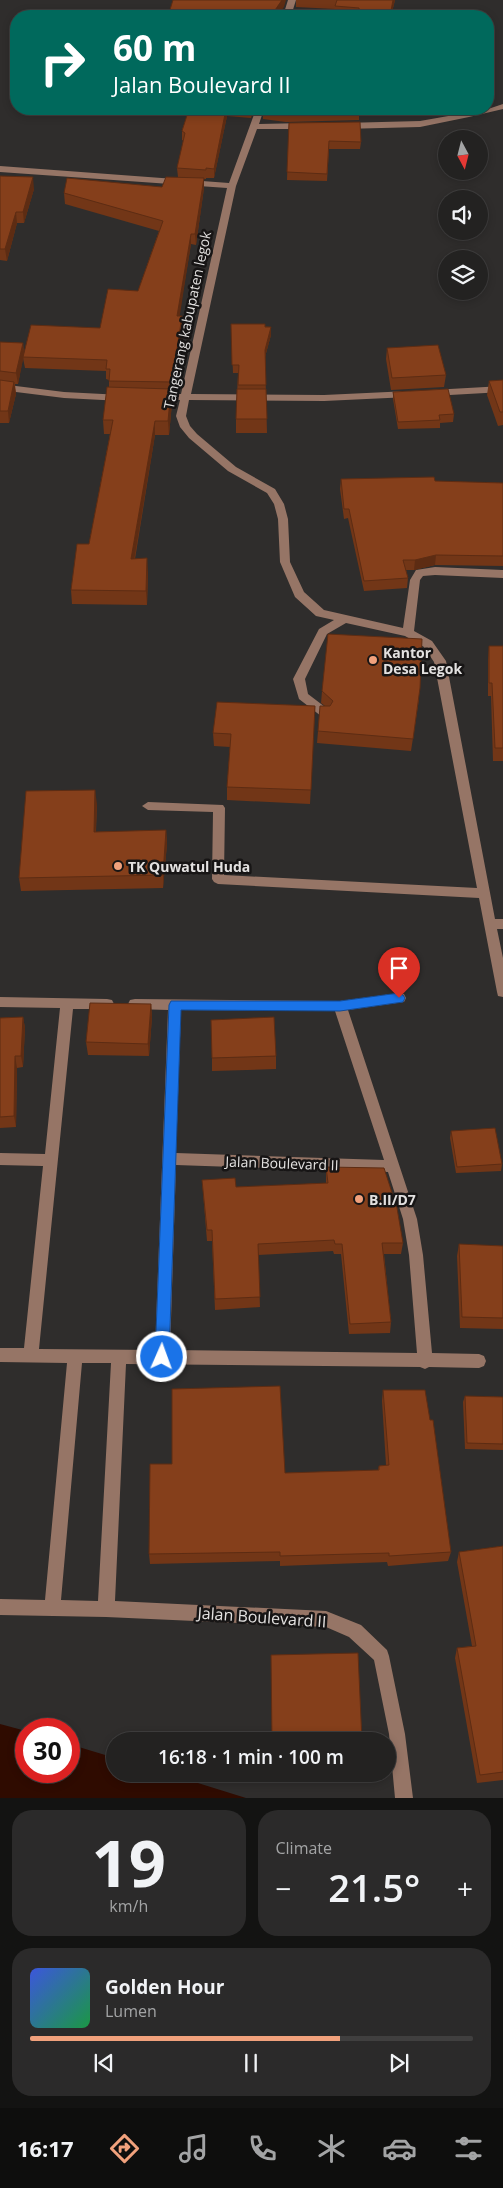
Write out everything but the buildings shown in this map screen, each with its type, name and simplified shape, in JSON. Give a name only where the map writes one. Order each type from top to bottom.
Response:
[{"type":"street","name":"Tangerang kabupaten legok","points":[[258,115],[232,186],[181,416],[189,432],[232,469],[271,491],[279,504],[284,519],[285,562],[299,594],[320,613],[408,633],[428,644],[440,661],[503,992]]},
{"type":"street","points":[[332,126],[420,124],[469,115]]},
{"type":"street","points":[[255,127],[313,126]]},
{"type":"street","points":[[0,168],[232,186]]},
{"type":"street","points":[[0,387],[64,395],[138,398],[324,398],[503,389]]},
{"type":"street","points":[[408,633],[415,580],[420,573],[503,574]]},
{"type":"street","points":[[325,713],[303,696],[299,679],[323,632],[344,619]]},
{"type":"street","points":[[148,806],[219,808],[218,879],[483,893]]},
{"type":"street","points":[[489,924],[503,924]]},
{"type":"street","points":[[0,1002],[340,1006],[399,998]]},
{"type":"street","points":[[31,1356],[67,1003]]},
{"type":"street","points":[[162,1357],[175,1005]]},
{"type":"street","points":[[340,1006],[410,1219],[416,1254],[424,1362]]},
{"type":"street","points":[[0,1159],[52,1160]]},
{"type":"street","name":"Jalan Boulevard II","points":[[169,1159],[394,1166]]},
{"type":"street","points":[[0,1355],[424,1362],[479,1361]]},
{"type":"street","points":[[52,1607],[75,1356]]},
{"type":"street","points":[[106,1609],[119,1357]]},
{"type":"street","name":"Jalan Boulevard II","points":[[0,1607],[52,1607],[326,1619],[356,1631],[381,1656],[397,1734],[404,1798]]},
{"type":"shaded area","points":[[0,1724],[15,1728],[15,1783],[80,1783],[80,1747],[106,1755],[106,1782],[195,1782],[246,1798],[0,1798]]},
{"type":"place","name":"Kantor Desa Legok","points":[[373,660]]},
{"type":"place","name":"TK Quwatul Huda","points":[[118,866]]},
{"type":"place","name":"B.II/D7","points":[[359,1199]]},
{"type":"route","points":[[162,1357],[175,1005],[340,1006],[399,998]]}]
